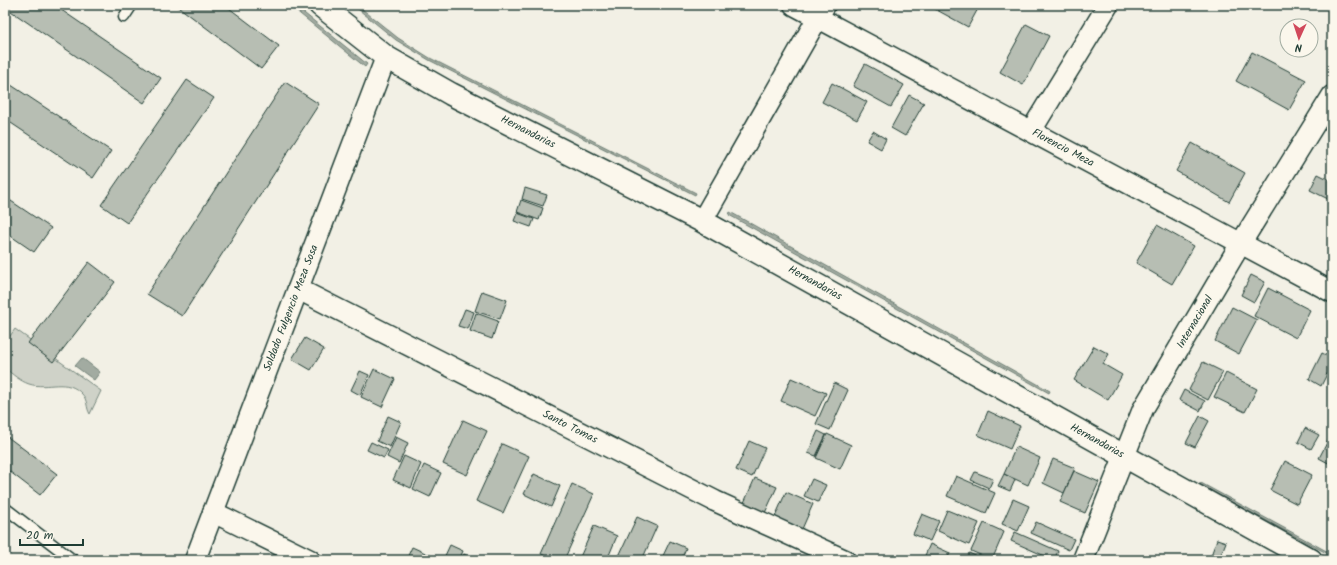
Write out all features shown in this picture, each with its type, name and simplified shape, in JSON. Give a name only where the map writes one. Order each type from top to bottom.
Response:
[{"type":"street","name":"Hernandarias","points":[[320,5],[386,57],[451,94],[702,221],[1311,560]]},
{"type":"street","name":"Florencio Meza","points":[[794,5],[821,11],[1031,131],[1332,292]]},
{"type":"street","points":[[1031,131],[1108,5]]},
{"type":"street","points":[[702,221],[821,11]]},
{"type":"street","name":"Soldado Fulgencio Meza Sosa","points":[[195,560],[386,57]]},
{"type":"street","name":"Internacional","points":[[1083,560],[1123,456],[1143,409],[1241,243],[1332,96]]},
{"type":"street","name":"Santo Tomas","points":[[298,289],[715,501],[845,560]]},
{"type":"street","points":[[213,512],[310,560]]},
{"type":"lane","points":[[124,17],[132,5]]},
{"type":"lane","points":[[5,508],[73,560]]},
{"type":"shaded area","points":[[289,5],[294,5],[367,64],[365,67]]},
{"type":"shaded area","points":[[353,5],[357,5],[398,38],[430,58],[696,193],[695,195],[429,60],[396,40]]},
{"type":"shaded area","points":[[730,212],[1050,391],[1049,393],[729,215]]},
{"type":"shaded area","points":[[15,329],[101,391],[90,414],[84,396],[76,389],[63,385],[43,386],[29,384],[13,375],[5,368],[5,343]]},
{"type":"shaded area","points":[[82,358],[100,372],[94,380],[75,366]]},
{"type":"shaded area","points":[[1201,483],[1332,554],[1332,556],[1200,485]]},
{"type":"building","points":[[5,5],[54,5],[161,78],[144,103],[5,7]]},
{"type":"building","points":[[176,5],[225,5],[279,46],[261,69]]},
{"type":"building","points":[[937,5],[980,5],[968,27],[935,9]]},
{"type":"building","points":[[1026,24],[1049,36],[1023,85],[1000,72]]},
{"type":"building","points":[[1252,52],[1306,80],[1289,110],[1236,81]]},
{"type":"building","points":[[865,64],[904,85],[891,107],[853,86]]},
{"type":"building","points":[[187,80],[214,98],[127,223],[101,205]]},
{"type":"building","points":[[5,81],[111,151],[93,178],[5,119]]},
{"type":"building","points":[[285,82],[319,104],[182,316],[147,294]]},
{"type":"building","points":[[832,83],[867,102],[857,120],[822,102]]},
{"type":"building","points":[[909,95],[924,103],[905,136],[891,128]]},
{"type":"building","points":[[873,131],[886,139],[881,149],[867,141]]},
{"type":"building","points":[[1192,143],[1245,173],[1229,202],[1176,171]]},
{"type":"building","points":[[1318,174],[1332,181],[1332,201],[1310,190]]},
{"type":"building","points":[[525,188],[547,195],[543,206],[522,199]]},
{"type":"building","points":[[5,197],[51,228],[34,252],[5,232]]},
{"type":"building","points":[[521,200],[543,208],[539,220],[517,212]]},
{"type":"building","points":[[517,213],[534,219],[531,227],[514,221]]},
{"type":"building","points":[[1157,225],[1194,246],[1172,284],[1136,263]]},
{"type":"building","points":[[89,262],[115,282],[53,362],[28,343]]},
{"type":"building","points":[[1251,275],[1265,282],[1254,302],[1241,295]]},
{"type":"building","points":[[1268,288],[1310,310],[1296,338],[1254,316]]},
{"type":"building","points":[[482,291],[507,300],[500,319],[475,311]]},
{"type":"building","points":[[1232,307],[1257,320],[1239,354],[1215,341]]},
{"type":"building","points":[[465,309],[474,312],[468,329],[458,326]]},
{"type":"building","points":[[476,313],[498,321],[492,339],[470,331]]},
{"type":"building","points":[[305,338],[324,349],[311,370],[292,359]]},
{"type":"building","points":[[1094,346],[1109,354],[1103,364],[1122,375],[1108,400],[1074,380]]},
{"type":"building","points":[[1322,353],[1332,358],[1332,364],[1321,386],[1309,379]]},
{"type":"building","points":[[1203,362],[1223,372],[1208,400],[1189,390]]},
{"type":"building","points":[[374,369],[395,379],[382,407],[361,397]]},
{"type":"building","points":[[360,371],[369,375],[360,395],[351,390]]},
{"type":"building","points":[[1226,373],[1257,389],[1245,412],[1214,397]]},
{"type":"building","points":[[791,378],[826,393],[815,416],[781,401]]},
{"type":"building","points":[[834,383],[848,390],[830,430],[816,424]]},
{"type":"building","points":[[1184,390],[1205,401],[1200,411],[1179,400]]},
{"type":"building","points":[[988,411],[1020,426],[1010,449],[978,435]]},
{"type":"building","points":[[388,416],[401,422],[390,447],[377,441]]},
{"type":"building","points":[[1200,416],[1209,421],[1195,447],[1186,443]]},
{"type":"building","points":[[463,420],[487,431],[467,475],[443,464]]},
{"type":"building","points":[[1305,428],[1319,435],[1311,449],[1298,442]]},
{"type":"building","points":[[818,431],[826,435],[816,456],[808,453]]},
{"type":"building","points":[[827,434],[851,445],[840,469],[816,458]]},
{"type":"building","points":[[5,435],[57,474],[40,495],[5,468]]},
{"type":"building","points":[[1331,435],[1332,436],[1332,465],[1319,458]]},
{"type":"building","points":[[396,437],[408,443],[399,463],[387,457]]},
{"type":"building","points":[[749,441],[765,448],[752,477],[736,470]]},
{"type":"building","points":[[371,442],[388,450],[384,458],[367,450]]},
{"type":"building","points":[[502,444],[529,456],[503,513],[476,501]]},
{"type":"building","points":[[1016,447],[1040,458],[1028,485],[1004,474]]},
{"type":"building","points":[[404,456],[421,464],[411,488],[393,480]]},
{"type":"building","points":[[1053,459],[1075,468],[1064,493],[1043,483]]},
{"type":"building","points":[[1285,461],[1312,475],[1297,504],[1270,490]]},
{"type":"building","points":[[424,465],[441,473],[430,497],[413,489]]},
{"type":"building","points":[[1074,471],[1099,482],[1085,513],[1060,502]]},
{"type":"building","points":[[975,472],[993,479],[989,488],[971,480]]},
{"type":"building","points":[[534,474],[560,486],[551,507],[524,494]]},
{"type":"building","points":[[1004,474],[1015,480],[1010,491],[998,486]]},
{"type":"building","points":[[956,476],[995,493],[986,513],[947,496]]},
{"type":"building","points":[[755,478],[777,487],[764,515],[743,505]]},
{"type":"building","points":[[812,479],[826,485],[818,502],[804,496]]},
{"type":"building","points":[[572,484],[594,494],[564,560],[555,560],[541,554]]},
{"type":"building","points":[[786,492],[813,504],[802,529],[775,517]]},
{"type":"building","points":[[1013,499],[1029,506],[1018,531],[1002,524]]},
{"type":"building","points":[[947,510],[979,523],[969,545],[938,531]]},
{"type":"building","points":[[922,514],[939,521],[930,541],[913,534]]},
{"type":"building","points":[[637,517],[657,526],[642,560],[629,560],[619,556]]},
{"type":"building","points":[[1036,522],[1074,539],[1069,550],[1031,533]]},
{"type":"building","points":[[984,523],[1004,532],[992,560],[971,551]]},
{"type":"building","points":[[594,526],[617,536],[607,560],[586,560],[580,557]]},
{"type":"building","points":[[1015,532],[1058,551],[1054,560],[1011,541]]},
{"type":"building","points":[[1217,539],[1226,542],[1219,560],[1215,560],[1210,558]]},
{"type":"building","points":[[670,541],[686,548],[681,560],[661,560]]},
{"type":"building","points":[[930,544],[950,553],[947,560],[923,560]]},
{"type":"building","points":[[450,545],[463,551],[459,560],[443,560]]},
{"type":"building","points":[[412,547],[441,560],[406,560]]},
{"type":"building","points":[[969,553],[984,560],[966,560]]},
{"type":"building","points":[[464,554],[476,560],[461,560]]}]
